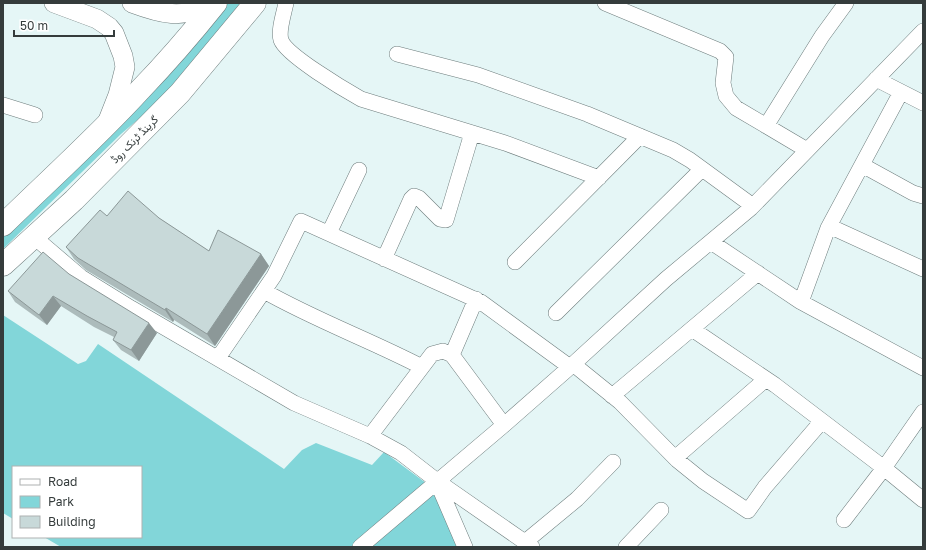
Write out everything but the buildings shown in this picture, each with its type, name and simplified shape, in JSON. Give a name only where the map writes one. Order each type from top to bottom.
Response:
[{"type":"highway","points":[[3,225],[106,126],[183,44],[216,3]]},
{"type":"highway","name":"گرینڈ ٹرنک روڈ","points":[[3,265],[74,200],[180,93],[255,3]]},
{"type":"main road","points":[[54,3],[96,19],[109,27],[114,33],[123,56],[125,67],[118,95],[106,126]]},
{"type":"main road","points":[[132,3],[160,13],[176,14],[197,10],[210,3]]},
{"type":"street","points":[[286,3],[281,33],[282,41],[294,55],[333,83],[361,99],[505,143],[599,178]]},
{"type":"street","points":[[605,3],[720,51],[726,57],[723,83],[726,96],[736,108],[807,150]]},
{"type":"street","points":[[766,126],[822,36],[846,3]]},
{"type":"street","points":[[360,547],[572,366],[666,279],[753,206],[923,31]]},
{"type":"street","points":[[397,54],[478,75],[587,114],[673,150],[753,206]]},
{"type":"street","points":[[876,79],[923,103]]},
{"type":"street","points":[[801,302],[829,226],[900,92]]},
{"type":"street","points":[[3,105],[35,115]]},
{"type":"street","points":[[384,259],[414,196],[419,198],[440,219],[446,220],[472,133]]},
{"type":"street","points":[[515,262],[640,136]]},
{"type":"street","points":[[862,165],[913,193],[923,196]]},
{"type":"street","points":[[556,313],[702,169]]},
{"type":"street","points":[[329,233],[359,170]]},
{"type":"street","points":[[218,358],[274,276],[301,221],[481,302],[612,396],[675,458],[703,482],[748,511],[765,487],[822,421]]},
{"type":"street","points":[[829,226],[923,269]]},
{"type":"street","points":[[33,236],[81,277],[131,308],[294,403],[370,436],[401,453],[437,481],[529,544],[577,499],[613,462]]},
{"type":"street","points":[[711,242],[801,302],[923,368]]},
{"type":"street","points":[[612,396],[758,273]]},
{"type":"street","points":[[264,291],[291,306],[393,352],[422,367]]},
{"type":"street","points":[[452,356],[476,300]]},
{"type":"street","points":[[692,329],[822,421],[923,500]]},
{"type":"street","points":[[370,436],[432,354],[438,351],[443,351],[452,356],[504,425]]},
{"type":"street","points":[[675,458],[766,380]]},
{"type":"street","points":[[844,520],[884,468],[923,412]]},
{"type":"street","points":[[437,481],[465,547]]},
{"type":"street","points":[[626,547],[661,510]]},
{"type":"green space","points":[[225,3],[248,3],[169,93],[121,134],[3,249],[3,234]]},
{"type":"green space","points":[[3,315],[78,364],[86,361],[98,344],[284,469],[302,450],[316,443],[372,465],[384,452],[430,486],[459,547],[61,547],[46,538],[142,538],[142,466],[12,466],[12,518],[3,513]]}]
